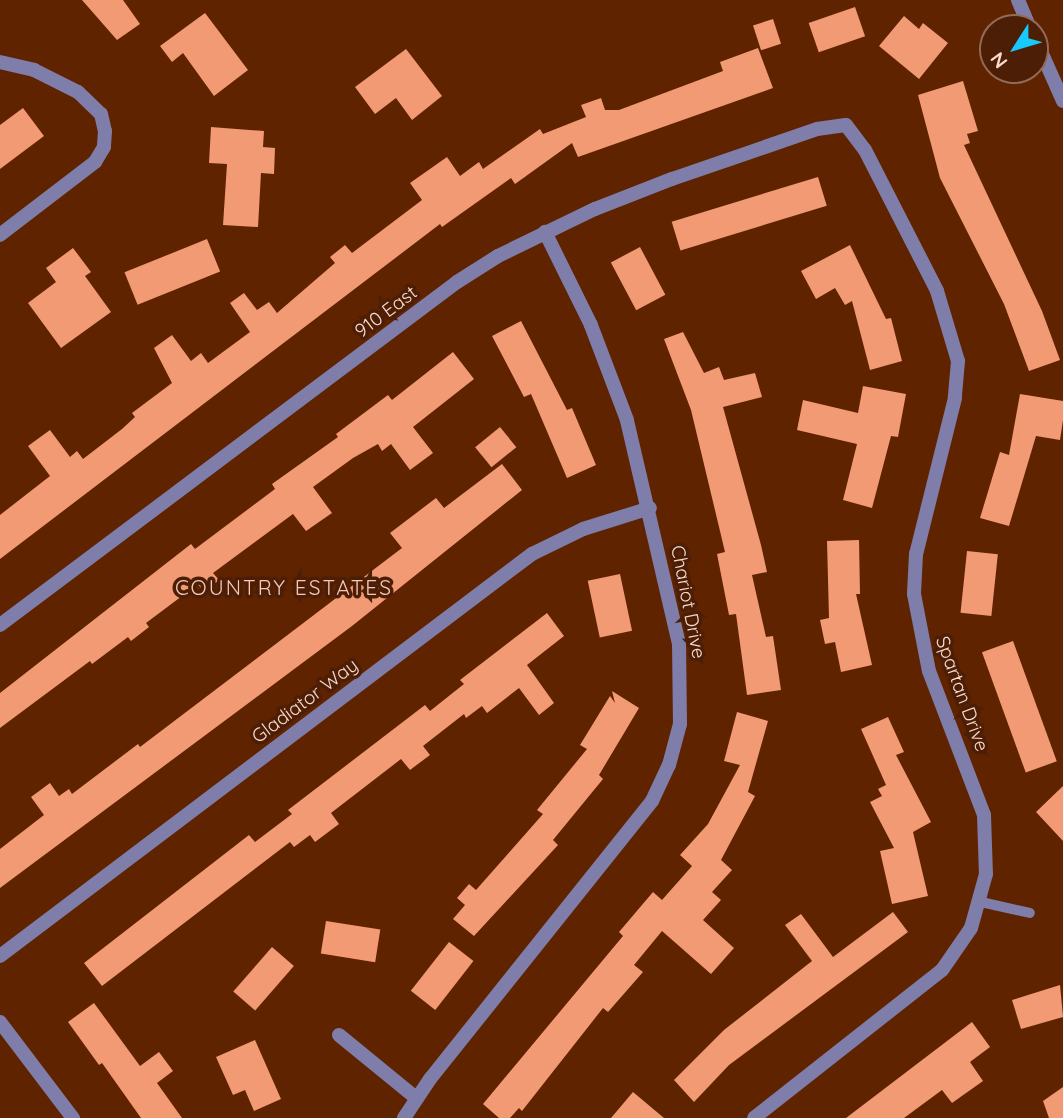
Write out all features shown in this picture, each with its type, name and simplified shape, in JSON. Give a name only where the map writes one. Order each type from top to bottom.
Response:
[{"type":"street","points":[[0,62],[34,70],[93,103],[106,131],[104,147],[83,173],[0,235]]},
{"type":"street","points":[[1049,70],[1063,101]]},
{"type":"street","name":"910 East","points":[[0,625],[457,282],[545,232],[672,179],[817,129],[846,125]]},
{"type":"street","name":"Spartan Drive","points":[[754,1118],[942,970],[958,951],[981,902],[988,844],[984,815],[929,671],[914,594],[916,554],[955,398],[958,361],[936,290],[865,150],[846,125]]},
{"type":"street","name":"Chariot Drive","points":[[404,1118],[416,1098],[644,811],[669,765],[680,724],[683,681],[650,508],[627,420],[591,325],[545,232]]},
{"type":"street","name":"Gladiator Way","points":[[0,956],[532,554],[583,529],[650,508]]},
{"type":"street","points":[[0,1022],[73,1118]]},
{"type":"street","points":[[339,1035],[416,1098]]},
{"type":"lane","points":[[981,902],[1030,913]]},
{"type":"building","points":[[82,0],[123,0],[140,24],[117,40]]},
{"type":"building","points":[[855,7],[865,36],[819,52],[809,23]]},
{"type":"building","points":[[205,13],[248,70],[214,96],[183,53],[172,62],[160,46]]},
{"type":"building","points":[[904,16],[919,29],[923,23],[948,43],[919,79],[879,46]]},
{"type":"building","points":[[773,19],[781,44],[761,50],[753,25]]},
{"type":"building","points":[[758,48],[773,88],[578,157],[572,143],[515,184],[511,178],[442,227],[440,224],[0,559],[0,515],[50,476],[28,446],[50,430],[70,457],[77,451],[83,459],[122,429],[135,417],[132,413],[172,383],[154,348],[172,335],[191,361],[201,353],[208,363],[250,332],[230,303],[244,293],[257,310],[269,302],[277,313],[335,263],[330,257],[345,245],[352,253],[422,200],[410,183],[447,157],[460,176],[479,162],[483,169],[540,129],[543,134],[586,117],[581,105],[601,98],[605,110],[619,110],[723,71],[720,62]]},
{"type":"building","points":[[406,49],[442,96],[412,120],[396,98],[375,114],[355,87]]},
{"type":"building","points":[[963,81],[978,131],[967,134],[970,143],[964,145],[1042,311],[1060,360],[1029,371],[1004,304],[940,178],[918,95]]},
{"type":"building","points":[[23,108],[44,136],[0,169],[0,125]]},
{"type":"building","points":[[211,127],[264,131],[263,147],[275,148],[274,174],[261,173],[258,227],[223,225],[227,164],[209,163]]},
{"type":"building","points":[[818,177],[827,206],[680,250],[672,222]]},
{"type":"building","points":[[207,239],[220,271],[138,305],[124,272]]},
{"type":"building","points":[[850,245],[886,319],[891,318],[902,361],[870,370],[852,301],[845,305],[835,288],[816,299],[801,271]]},
{"type":"building","points":[[640,247],[665,295],[636,310],[611,262]]},
{"type":"building","points":[[73,248],[91,272],[85,276],[111,312],[61,348],[28,303],[56,282],[46,268]]},
{"type":"building","points":[[521,321],[567,410],[572,408],[596,465],[567,478],[531,394],[524,397],[492,336]]},
{"type":"building","points":[[683,332],[704,373],[719,367],[724,380],[755,373],[762,397],[723,407],[767,572],[752,575],[766,637],[773,636],[781,690],[747,695],[736,614],[729,615],[717,554],[725,552],[691,410],[664,339]]},
{"type":"building","points":[[453,352],[474,379],[413,427],[433,453],[410,470],[391,444],[382,451],[378,444],[353,458],[313,487],[332,513],[306,531],[293,514],[213,573],[219,580],[204,592],[198,584],[146,623],[149,627],[131,641],[128,637],[92,664],[90,661],[0,728],[0,693],[191,544],[195,549],[275,489],[272,484],[338,437],[336,434],[388,395],[392,400]]},
{"type":"building","points":[[863,386],[906,394],[898,437],[891,436],[872,508],[843,500],[857,444],[797,430],[803,400],[858,413]]},
{"type":"building","points":[[1020,394],[1063,401],[1063,420],[1060,440],[1036,436],[1009,526],[980,518],[1000,452],[1009,455]]},
{"type":"building","points":[[500,427],[516,447],[491,467],[475,447]]},
{"type":"building","points":[[502,464],[522,490],[352,626],[0,888],[0,849],[44,815],[31,797],[50,783],[59,796],[69,789],[72,794],[138,744],[140,747],[402,548],[390,533],[436,498],[444,508]]},
{"type":"building","points":[[859,540],[860,594],[856,594],[872,665],[841,672],[835,642],[825,644],[820,620],[829,618],[827,541]]},
{"type":"building","points":[[967,551],[998,554],[991,616],[961,613]]},
{"type":"building","points":[[620,574],[632,631],[600,638],[588,581]]},
{"type":"building","points":[[547,613],[564,636],[527,665],[554,703],[539,715],[519,688],[487,713],[482,706],[466,718],[464,714],[423,746],[430,755],[410,770],[401,759],[331,813],[339,824],[315,842],[310,835],[294,847],[290,842],[102,986],[84,963],[249,835],[255,842],[292,814],[288,810],[425,705],[430,711],[464,684],[460,680]]},
{"type":"building","points":[[1013,641],[1057,761],[1026,773],[982,652]]},
{"type":"building","points":[[612,691],[639,708],[599,775],[603,779],[553,840],[558,845],[474,936],[453,919],[465,905],[457,898],[469,884],[476,890],[543,814],[537,810],[587,749],[580,745],[610,696],[615,703]]},
{"type":"building","points":[[737,712],[768,721],[748,792],[755,796],[721,860],[732,870],[712,892],[721,900],[703,920],[734,948],[711,974],[662,931],[634,965],[643,972],[608,1012],[603,1008],[522,1111],[519,1108],[510,1118],[499,1118],[483,1104],[623,936],[619,932],[653,892],[662,900],[692,866],[680,855],[708,824],[740,765],[724,761]]},
{"type":"building","points":[[888,717],[904,752],[896,755],[931,822],[913,832],[928,896],[892,904],[880,851],[894,848],[870,802],[882,796],[878,789],[886,785],[861,729]]},
{"type":"building","points":[[1063,786],[1063,841],[1036,812]]},
{"type":"building","points":[[893,912],[908,932],[729,1065],[694,1102],[674,1080],[724,1030],[812,961],[785,925],[801,914],[833,957]]},
{"type":"building","points":[[326,921],[380,930],[375,962],[321,954]]},
{"type":"building","points":[[449,942],[473,961],[435,1010],[411,991]]},
{"type":"building","points":[[272,947],[294,966],[255,1011],[233,992]]},
{"type":"building","points":[[1060,985],[1063,1017],[1021,1029],[1012,1000]]},
{"type":"building","points":[[94,1003],[140,1066],[159,1052],[173,1071],[157,1083],[182,1118],[141,1118],[102,1063],[99,1065],[68,1022]]},
{"type":"building","points":[[972,1022],[990,1047],[970,1062],[983,1081],[952,1103],[942,1090],[904,1118],[846,1118]]},
{"type":"building","points":[[255,1040],[281,1099],[254,1111],[245,1090],[233,1095],[216,1057]]},
{"type":"building","points":[[1063,1087],[1063,1118],[1049,1118],[1043,1101]]},
{"type":"building","points":[[633,1092],[664,1118],[611,1118]]},
{"type":"district","name":"COUNTRY ESTATES","points":[[284,587]]}]
